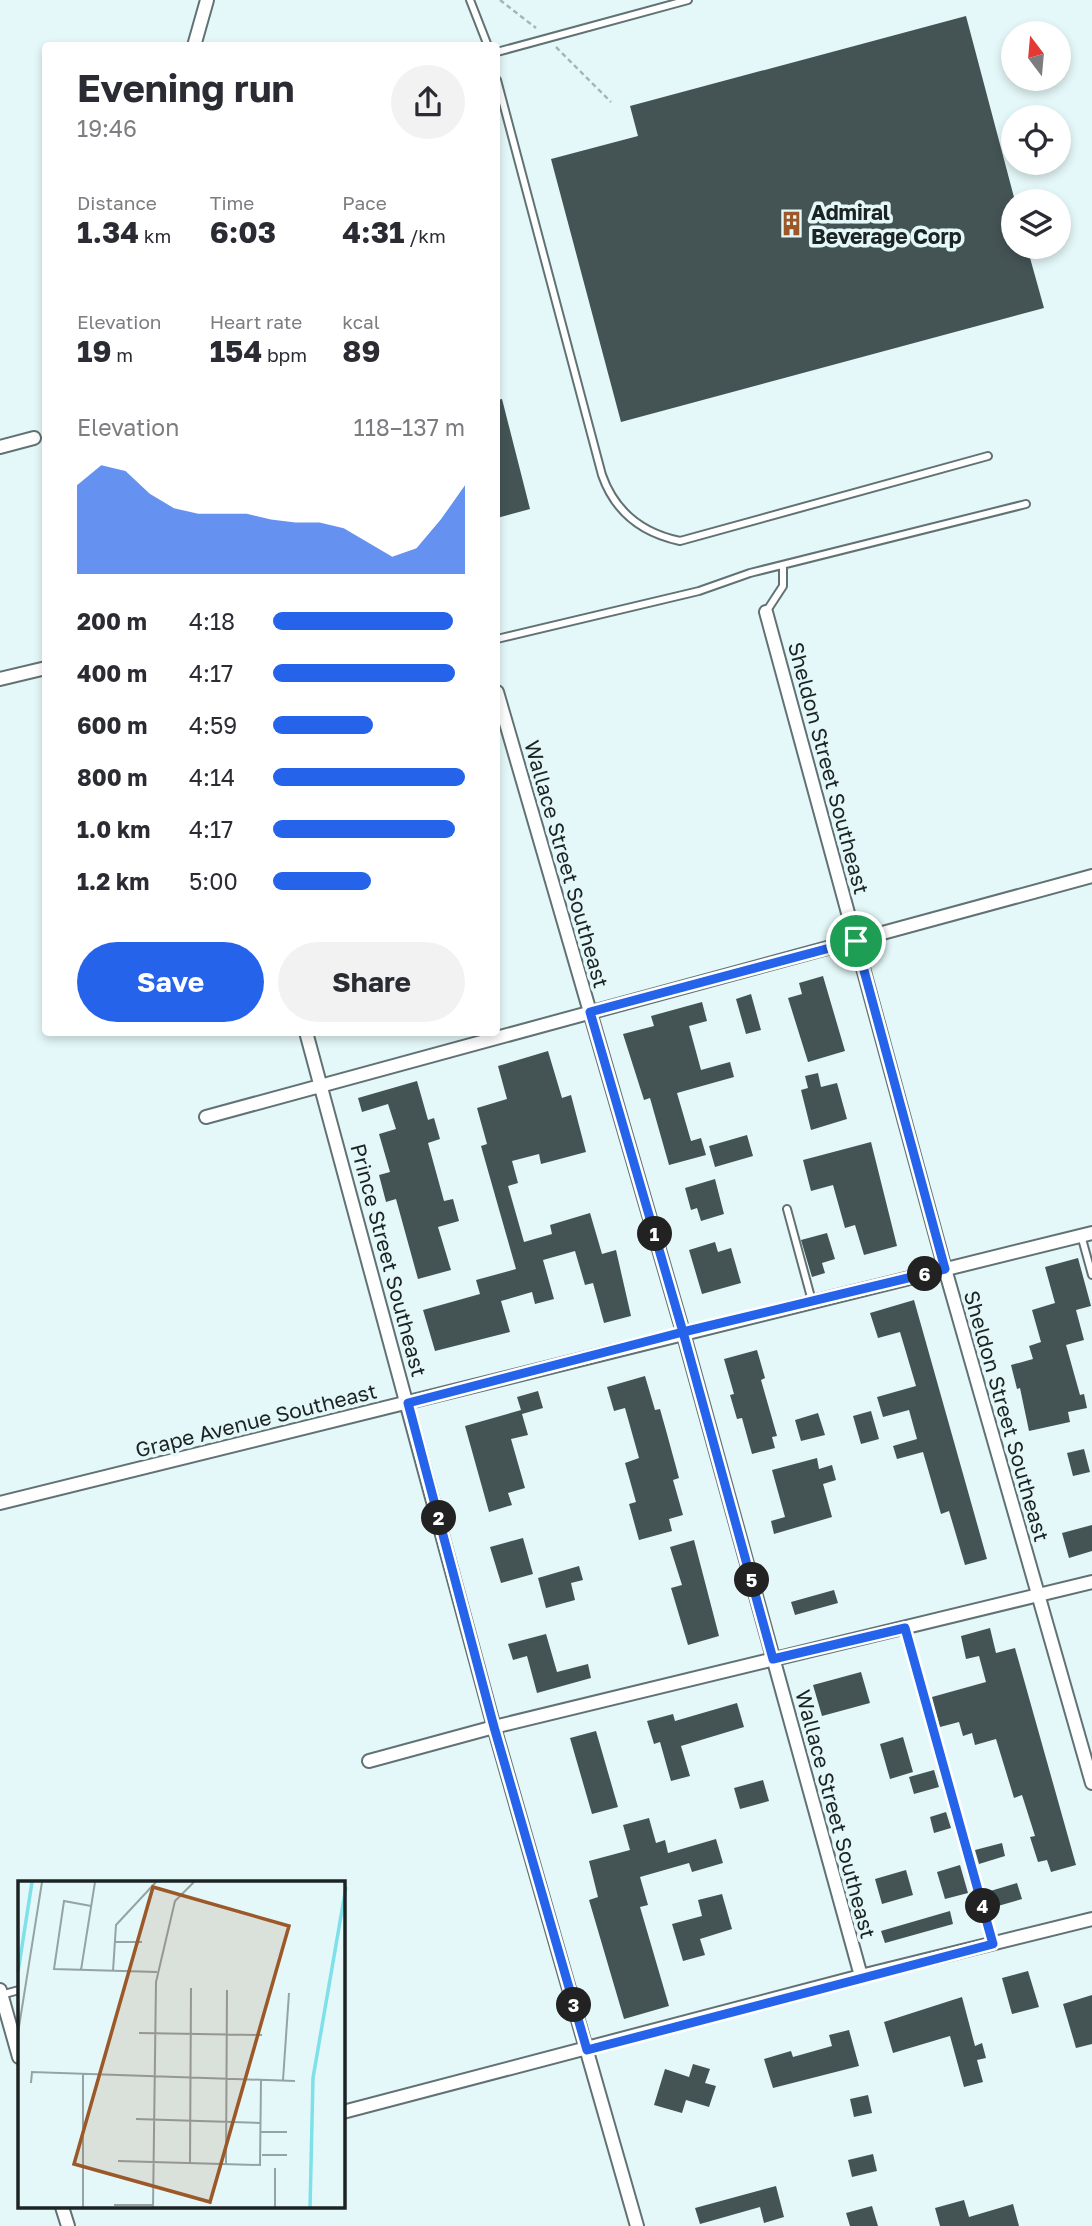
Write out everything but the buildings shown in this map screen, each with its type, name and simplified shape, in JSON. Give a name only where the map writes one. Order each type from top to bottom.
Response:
[{"type":"street","points":[[195,42],[207,0]]},
{"type":"street","points":[[0,447],[34,438]]},
{"type":"street","name":"Sheldon Street Southeast","points":[[766,612],[945,1269],[1092,1783]]},
{"type":"street","points":[[0,679],[42,669]]},
{"type":"street","name":"Wallace Street Southeast","points":[[500,702],[683,1332],[861,1976]]},
{"type":"street","points":[[206,1116],[1092,876]]},
{"type":"street","name":"Prince Street Southeast","points":[[307,1036],[494,1727],[637,2226]]},
{"type":"street","name":"Grape Avenue Southeast","points":[[0,1503],[1086,1234]]},
{"type":"street","points":[[369,1761],[494,1727],[1092,1582]]},
{"type":"street","points":[[345,2111],[861,1976],[1092,1919]]},
{"type":"street","points":[[1,1993],[18,2053]]},
{"type":"street","points":[[62,2208],[68,2226]]},
{"type":"lane","points":[[470,0],[486,42]]},
{"type":"lane","points":[[500,51],[688,0]]},
{"type":"lane","points":[[500,91],[602,474],[615,503],[633,522],[661,537],[680,541],[988,456]]},
{"type":"lane","points":[[500,638],[699,591],[783,565],[1026,504]]},
{"type":"lane","points":[[766,612],[783,586],[783,565]]},
{"type":"lane","points":[[787,1209],[812,1301]]},
{"type":"lane","points":[[1086,1234],[1092,1275]]},
{"type":"lane","points":[[905,1628],[993,1944]]},
{"type":"path","points":[[500,0],[547,38],[611,102]]},
{"type":"place","name":"Admiral Beverage Corp","points":[[791,224]]},
{"type":"route","points":[[856,941],[590,1012],[683,1332],[408,1403],[494,1727],[587,2050],[861,1976],[993,1944],[905,1628],[773,1659],[683,1332],[945,1269],[856,941]]}]
